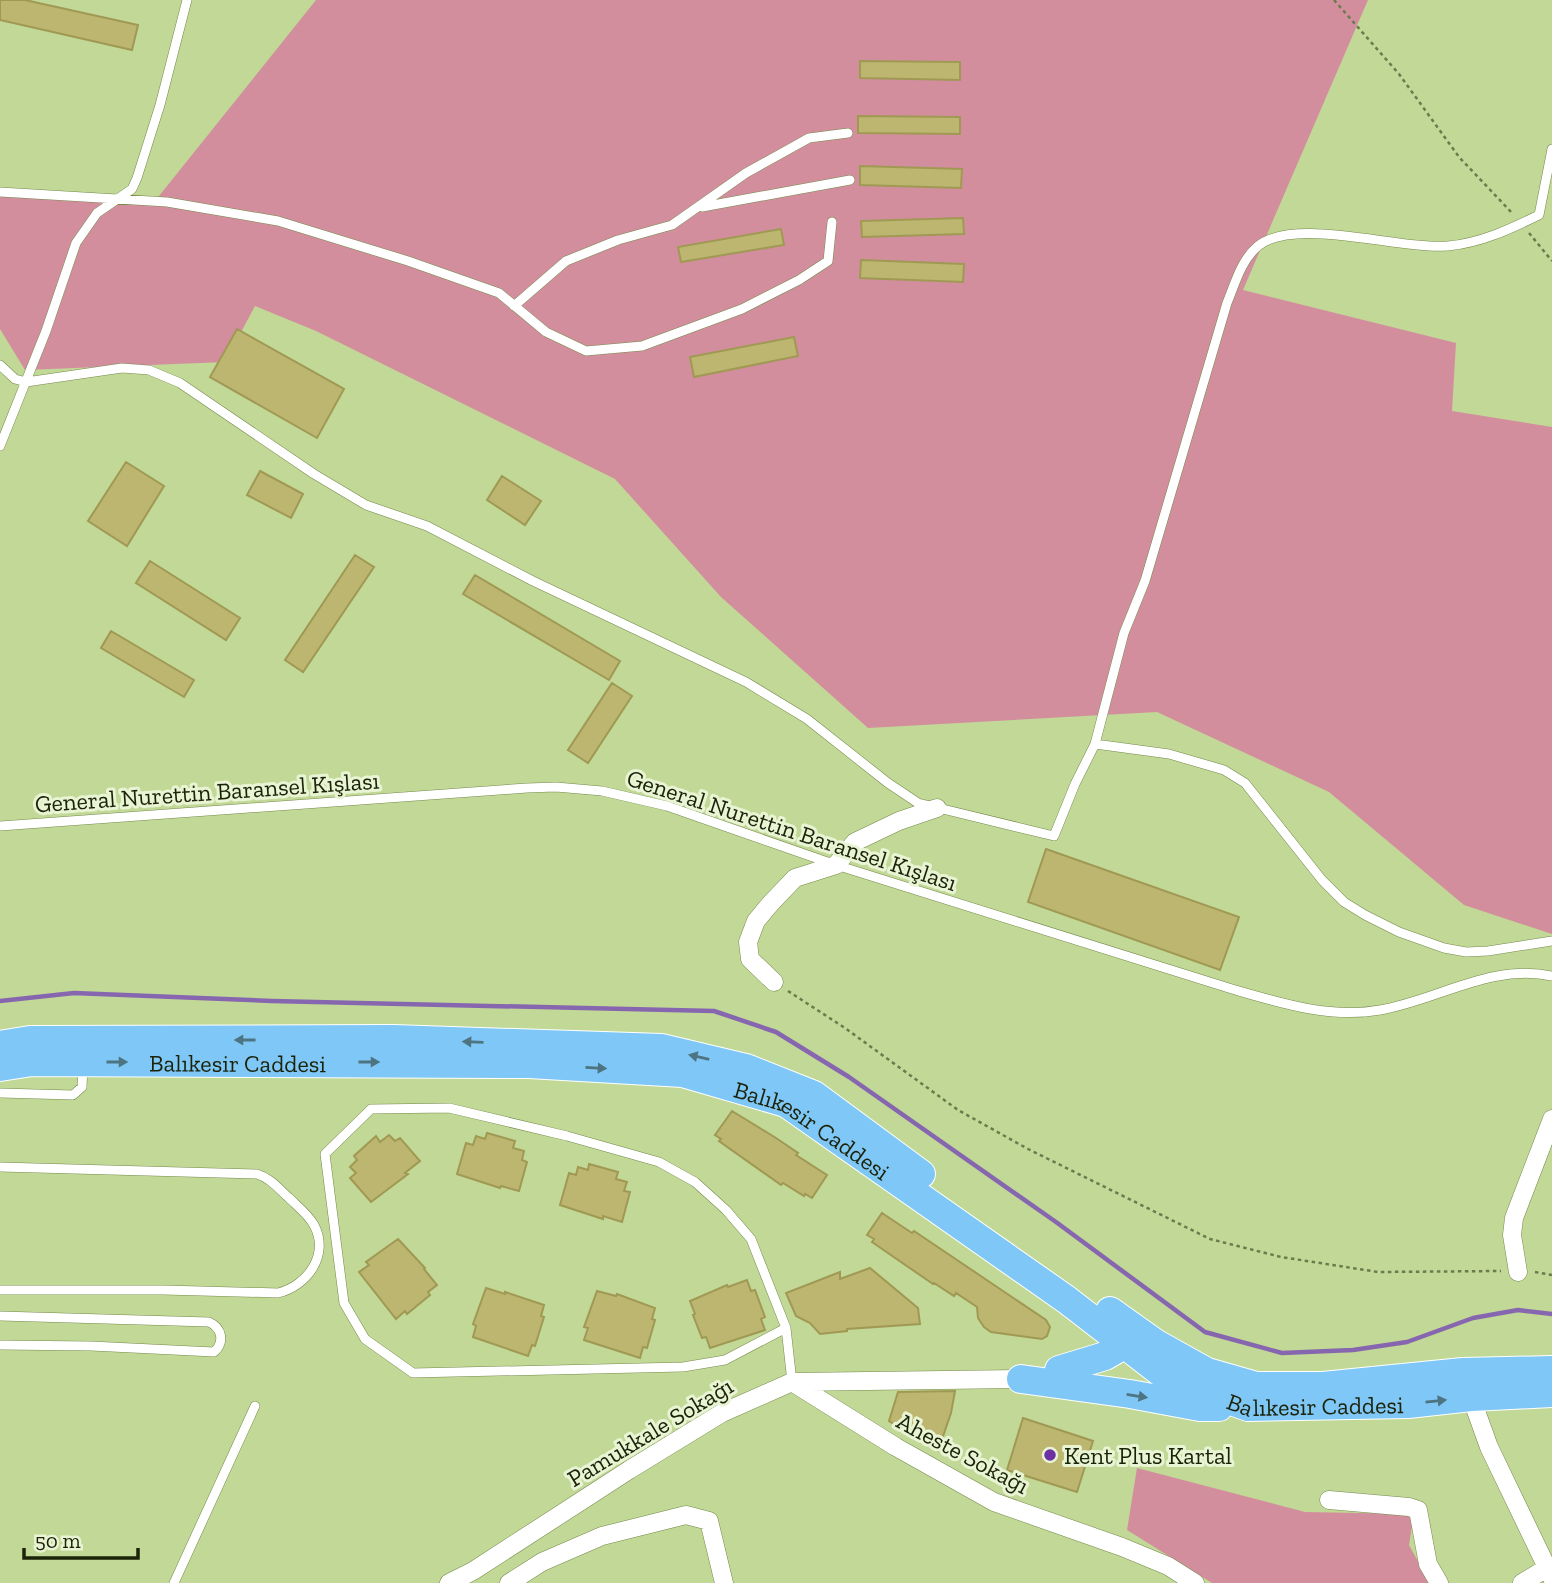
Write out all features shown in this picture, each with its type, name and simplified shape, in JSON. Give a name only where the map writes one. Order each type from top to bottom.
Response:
[{"type":"main road","name":"Balıkesir Caddesi","points":[[0,1045],[30,1040],[407,1040],[662,1048],[747,1068],[814,1095],[1133,1342],[1168,1378],[1252,1396],[1408,1404],[1471,1397],[1552,1394]]},
{"type":"main road","name":"Balıkesir Caddesi","points":[[0,1067],[32,1062],[529,1064],[683,1073],[786,1103],[1066,1300],[1133,1342]]},
{"type":"main road","points":[[1063,1378],[1082,1338],[1079,1323],[1066,1300]]},
{"type":"main road","points":[[1063,1378],[1133,1342]]},
{"type":"main road","name":"Balıkesir Caddesi","points":[[1252,1396],[1463,1372],[1552,1370]]},
{"type":"main road","points":[[1021,1380],[1063,1378],[1199,1407],[1252,1396]]},
{"type":"street","points":[[774,982],[750,960],[748,943],[756,921],[795,878],[836,865],[855,842],[900,821],[937,808]]},
{"type":"street","points":[[1518,1272],[1513,1243],[1514,1218],[1552,1119]]},
{"type":"street","name":"Pamukkale Sokağı","points":[[449,1583],[473,1571],[722,1413],[792,1382],[1021,1380]]},
{"type":"street","name":"Aheste Sokağı","points":[[792,1382],[896,1447],[994,1502],[1122,1547],[1168,1566],[1195,1583]]},
{"type":"street","points":[[1471,1397],[1489,1447],[1550,1573],[1522,1583]]},
{"type":"street","points":[[1329,1500],[1418,1510],[1428,1564],[1439,1583]]},
{"type":"street","points":[[509,1583],[542,1562],[602,1536],[686,1515],[709,1521],[724,1583]]},
{"type":"lane","points":[[0,446],[46,331],[76,243],[97,213],[132,189],[137,178],[160,104],[187,0]]},
{"type":"lane","points":[[514,306],[566,261],[618,240],[672,225],[746,173],[809,138],[848,133]]},
{"type":"lane","points":[[0,365],[15,379],[26,382],[122,368],[149,370],[180,383],[291,459],[366,505],[427,526],[533,581],[746,682],[807,719],[888,783],[918,803],[1054,836],[1075,784],[1096,744],[1124,634],[1145,582],[1227,303],[1243,265],[1258,246],[1279,236],[1301,233],[1422,246],[1448,246],[1479,241],[1539,215],[1552,149]]},
{"type":"lane","points":[[696,208],[850,180]]},
{"type":"lane","points":[[0,192],[167,202],[278,221],[408,261],[499,293],[546,332],[586,351],[642,346],[742,309],[799,281],[828,261],[832,222]]},
{"type":"lane","points":[[1096,744],[1169,754],[1224,770],[1245,783],[1322,880],[1344,902],[1399,932],[1444,948],[1466,952],[1552,941]]},
{"type":"lane","name":"General Nurettin Baransel Kışlası","points":[[0,826],[527,789],[580,788],[615,793],[667,806],[836,865],[1232,989],[1324,1011],[1354,1013],[1380,1010],[1494,976],[1522,972],[1552,976]]},
{"type":"lane","points":[[0,1093],[73,1095],[82,1087],[82,1062]]},
{"type":"lane","points":[[786,1328],[725,1360],[682,1367],[413,1373],[365,1339],[344,1303],[325,1154],[371,1109],[449,1108],[567,1136],[659,1163],[695,1182],[726,1210],[751,1239],[786,1328],[792,1382]]},
{"type":"lane","points":[[0,1167],[257,1174],[272,1181],[312,1221],[320,1243],[317,1260],[307,1276],[294,1287],[278,1293],[0,1290]]},
{"type":"lane","points":[[0,1316],[209,1322],[217,1327],[221,1340],[214,1352],[0,1345]]},
{"type":"lane","points":[[174,1583],[255,1406]]},
{"type":"path","points":[[1334,0],[1399,74],[1459,156],[1522,223],[1552,261]]},
{"type":"path","points":[[774,982],[845,1028],[958,1110],[1028,1149],[1210,1239],[1281,1257],[1378,1272],[1518,1272],[1552,1275]]},
{"type":"shaded area","points":[[316,0],[1368,0],[1243,290],[1456,343],[1452,411],[1552,427],[1552,934],[1464,905],[1329,792],[1157,712],[868,728],[721,597],[615,479],[316,331],[255,306],[225,362],[25,370],[0,329],[0,196],[155,201]]},
{"type":"shaded area","points":[[1137,1468],[1305,1512],[1414,1514],[1409,1545],[1430,1583],[1212,1583],[1127,1530]]},
{"type":"building","points":[[0,0],[25,0],[138,25],[132,50],[0,20]]},
{"type":"building","points":[[860,61],[960,62],[960,80],[860,78]]},
{"type":"building","points":[[858,116],[960,117],[960,134],[858,133]]},
{"type":"building","points":[[860,166],[962,169],[961,188],[860,185]]},
{"type":"building","points":[[963,218],[964,234],[862,237],[861,221]]},
{"type":"building","points":[[781,229],[784,245],[681,262],[678,247]]},
{"type":"building","points":[[861,260],[964,264],[963,282],[860,278]]},
{"type":"building","points":[[237,329],[344,389],[317,438],[210,377]]},
{"type":"building","points":[[794,337],[798,356],[694,377],[690,357]]},
{"type":"building","points":[[126,462],[164,486],[127,546],[88,521]]},
{"type":"building","points":[[260,471],[303,494],[291,518],[247,495]]},
{"type":"building","points":[[502,476],[541,501],[525,525],[487,500]]},
{"type":"building","points":[[355,555],[374,567],[303,672],[285,660]]},
{"type":"building","points":[[150,561],[240,618],[226,640],[136,583]]},
{"type":"building","points":[[475,575],[620,661],[609,680],[463,594]]},
{"type":"building","points":[[111,631],[194,680],[184,697],[101,648]]},
{"type":"building","points":[[612,683],[632,696],[588,763],[568,750]]},
{"type":"building","points":[[1046,849],[1239,917],[1220,970],[1028,902]]},
{"type":"building","points":[[732,1111],[776,1138],[827,1175],[812,1198],[783,1183],[781,1185],[719,1141],[721,1139],[715,1135]]},
{"type":"building","points":[[487,1133],[515,1141],[513,1148],[524,1151],[522,1160],[527,1162],[519,1191],[501,1186],[500,1188],[457,1174],[466,1143],[473,1145],[476,1136],[485,1139]]},
{"type":"building","points":[[389,1135],[395,1141],[400,1138],[420,1161],[405,1173],[408,1174],[371,1202],[350,1178],[356,1173],[350,1167],[357,1160],[354,1156],[376,1136],[380,1142]]},
{"type":"building","points":[[589,1164],[618,1172],[616,1179],[627,1182],[624,1191],[630,1192],[622,1222],[603,1216],[603,1219],[560,1205],[569,1173],[576,1175],[578,1167],[588,1170]]},
{"type":"building","points":[[882,1213],[912,1233],[914,1231],[1046,1320],[1050,1327],[1047,1336],[1042,1339],[991,1332],[984,1327],[978,1318],[977,1307],[956,1293],[954,1296],[933,1284],[872,1242],[874,1239],[867,1235]]},
{"type":"building","points":[[398,1239],[437,1285],[428,1292],[430,1295],[407,1314],[405,1311],[396,1319],[359,1272],[369,1265],[366,1262]]},
{"type":"building","points":[[870,1268],[918,1308],[920,1324],[847,1329],[820,1334],[810,1323],[796,1316],[786,1293],[840,1272],[840,1279]]},
{"type":"building","points":[[747,1280],[751,1291],[755,1290],[765,1317],[761,1319],[765,1330],[710,1348],[706,1337],[702,1338],[690,1301],[727,1285],[728,1287]]},
{"type":"building","points":[[486,1288],[544,1305],[541,1316],[544,1317],[535,1346],[532,1345],[528,1356],[473,1337],[476,1326],[473,1324]]},
{"type":"building","points":[[597,1291],[616,1296],[617,1294],[655,1308],[652,1319],[655,1320],[647,1348],[643,1347],[640,1358],[584,1340],[588,1328],[584,1327]]},
{"type":"building","points":[[955,1391],[951,1413],[938,1451],[889,1421],[898,1392]]},
{"type":"building","name":"Kent Plus Kartal","points":[[1023,1418],[1093,1441],[1077,1492],[1007,1470]]},
{"type":"waterway","points":[[0,1001],[74,993],[272,1001],[714,1011],[776,1032],[849,1077],[1056,1222],[1205,1332],[1282,1353],[1353,1350],[1407,1342],[1473,1318],[1518,1310],[1552,1314]]},
{"type":"place","name":"Kent Plus Kartal","points":[[1050,1455]]}]
